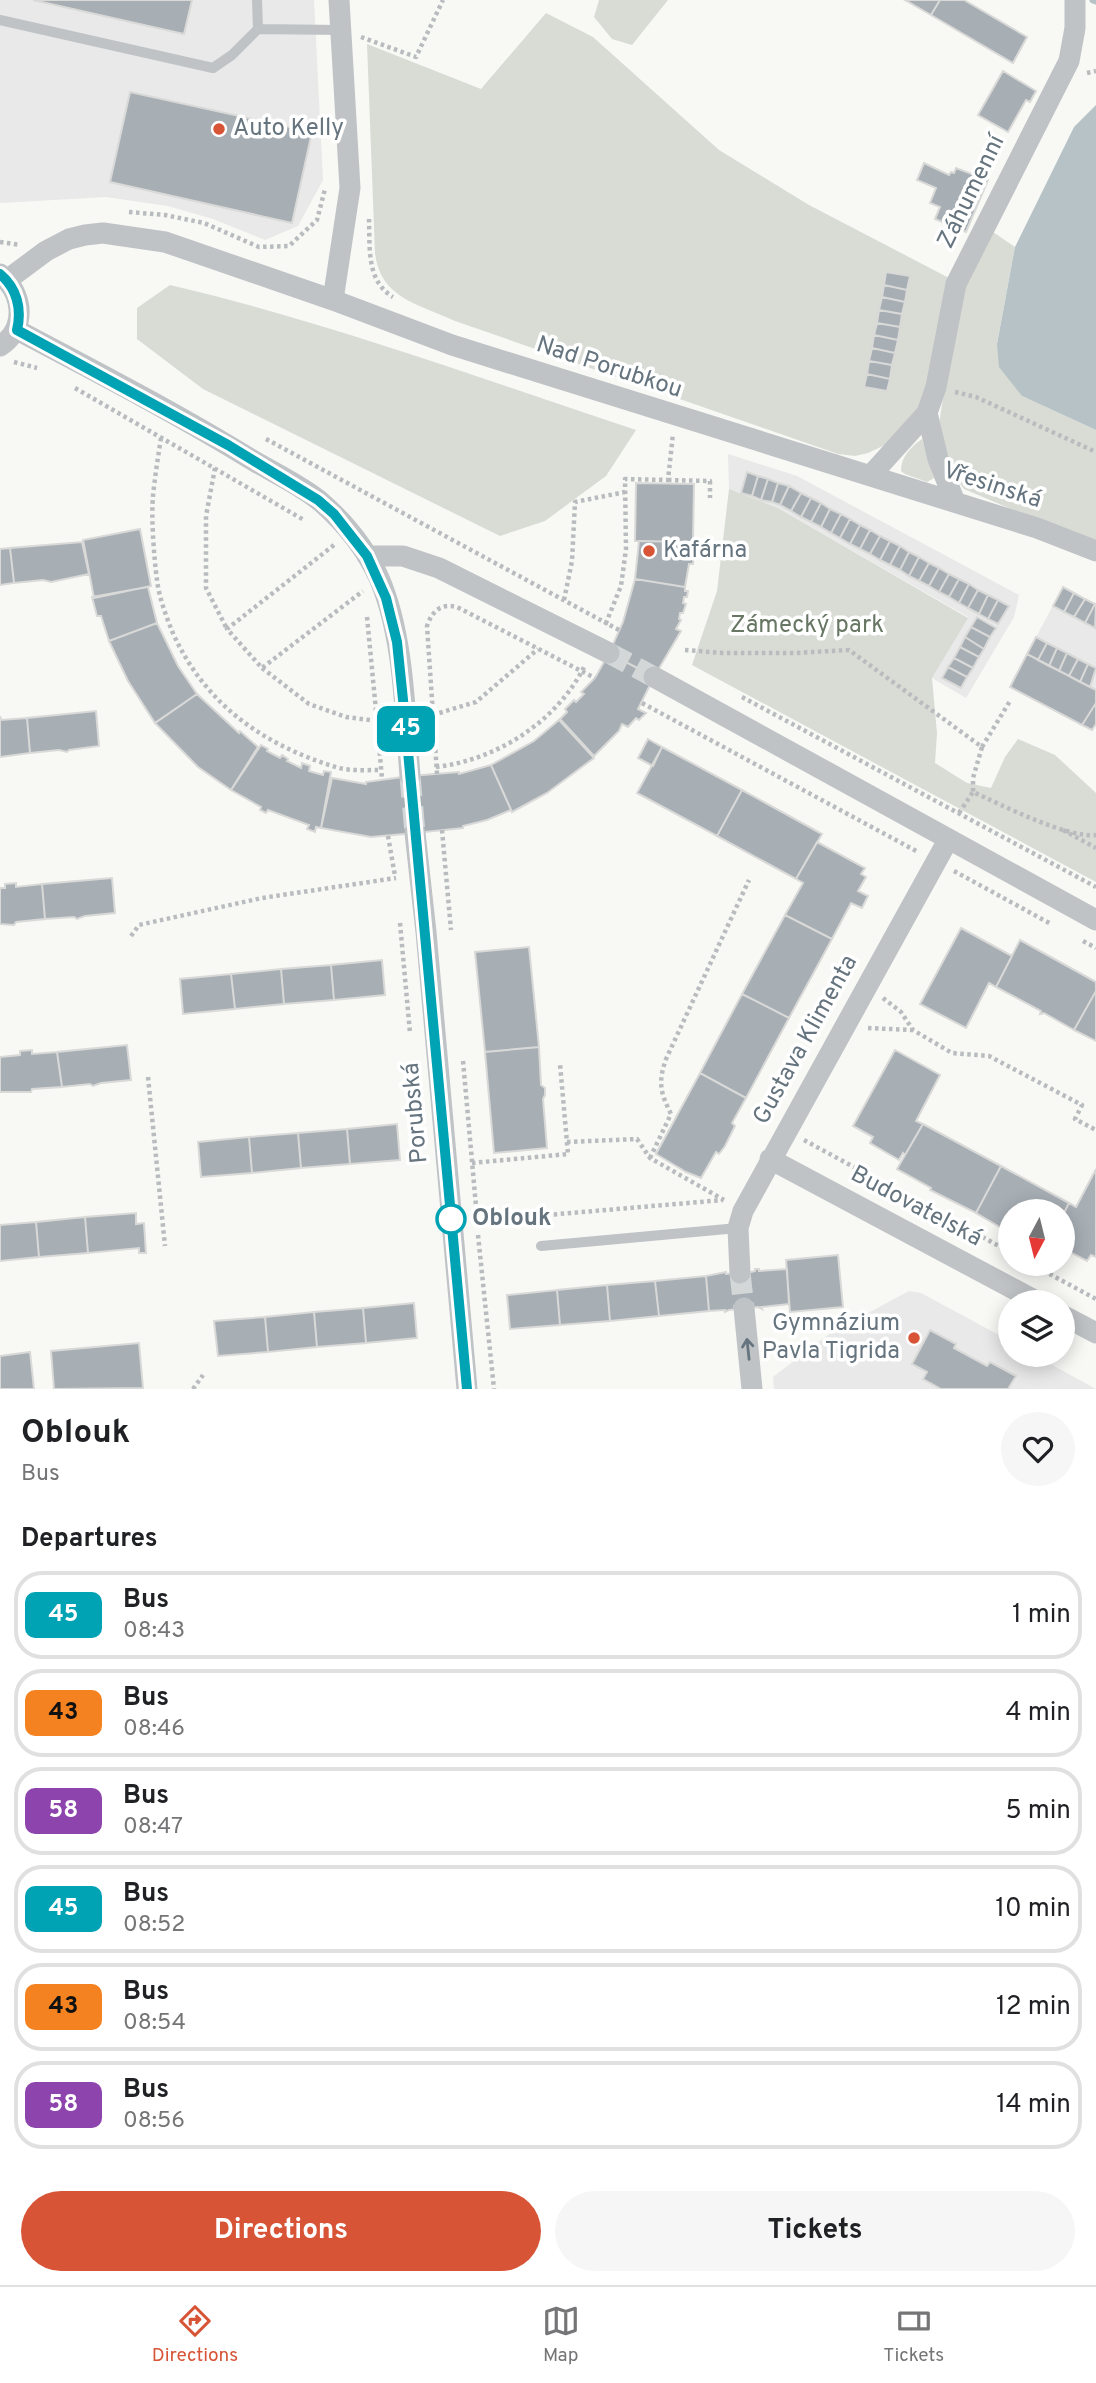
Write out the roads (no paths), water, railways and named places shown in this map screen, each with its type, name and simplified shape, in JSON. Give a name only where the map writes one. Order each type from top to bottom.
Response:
[{"type":"street","points":[[333,300],[350,188],[351,27],[339,0]]},
{"type":"street","name":"Záhumenní","points":[[871,475],[927,413],[936,387],[956,284],[1037,120],[1062,78],[1069,61],[1075,28],[1075,0]]},
{"type":"street","name":"Nad Porubkou","points":[[4,277],[69,239],[85,235],[103,233],[165,242],[333,300],[452,345],[871,475]]},
{"type":"street","points":[[4,277],[19,305],[17,330],[4,355]]},
{"type":"street","points":[[17,330],[228,445],[318,500],[348,529],[378,577],[393,620],[410,776]]},
{"type":"street","points":[[927,413],[938,458],[955,502]]},
{"type":"street","name":"Vřesinská","points":[[871,475],[1037,528],[1096,551]]},
{"type":"street","points":[[367,556],[403,556],[421,561],[602,649]]},
{"type":"street","points":[[654,677],[1096,920]]},
{"type":"street","name":"Porubská","points":[[415,833],[467,1389]]},
{"type":"street","name":"Gustava Klimenta","points":[[740,1273],[740,1220],[770,1159],[948,840]]},
{"type":"street","name":"Budovatelská","points":[[770,1159],[1016,1290]]},
{"type":"street","points":[[744,1308],[752,1389]]},
{"type":"street","points":[[1075,1322],[1096,1333]]},
{"type":"lane","points":[[257,0],[258,29]]},
{"type":"lane","points":[[0,22],[213,68],[232,55],[258,29],[351,27]]},
{"type":"lane","points":[[541,1246],[740,1220]]},
{"type":"tunnel","points":[[609,653],[654,677]]},
{"type":"tunnel","points":[[410,776],[415,833]]},
{"type":"tunnel","points":[[740,1273],[744,1308]]},
{"type":"place","name":"Auto Kelly","points":[[219,129]]},
{"type":"place","name":"Kafárna","points":[[649,551]]},
{"type":"place","name":"Oblouk","points":[[451,1219]]},
{"type":"place","name":"Gymnázium Pavla Tigrida","points":[[914,1338]]},
{"type":"park label","name":"Zámecký park","points":[[807,626]]}]
